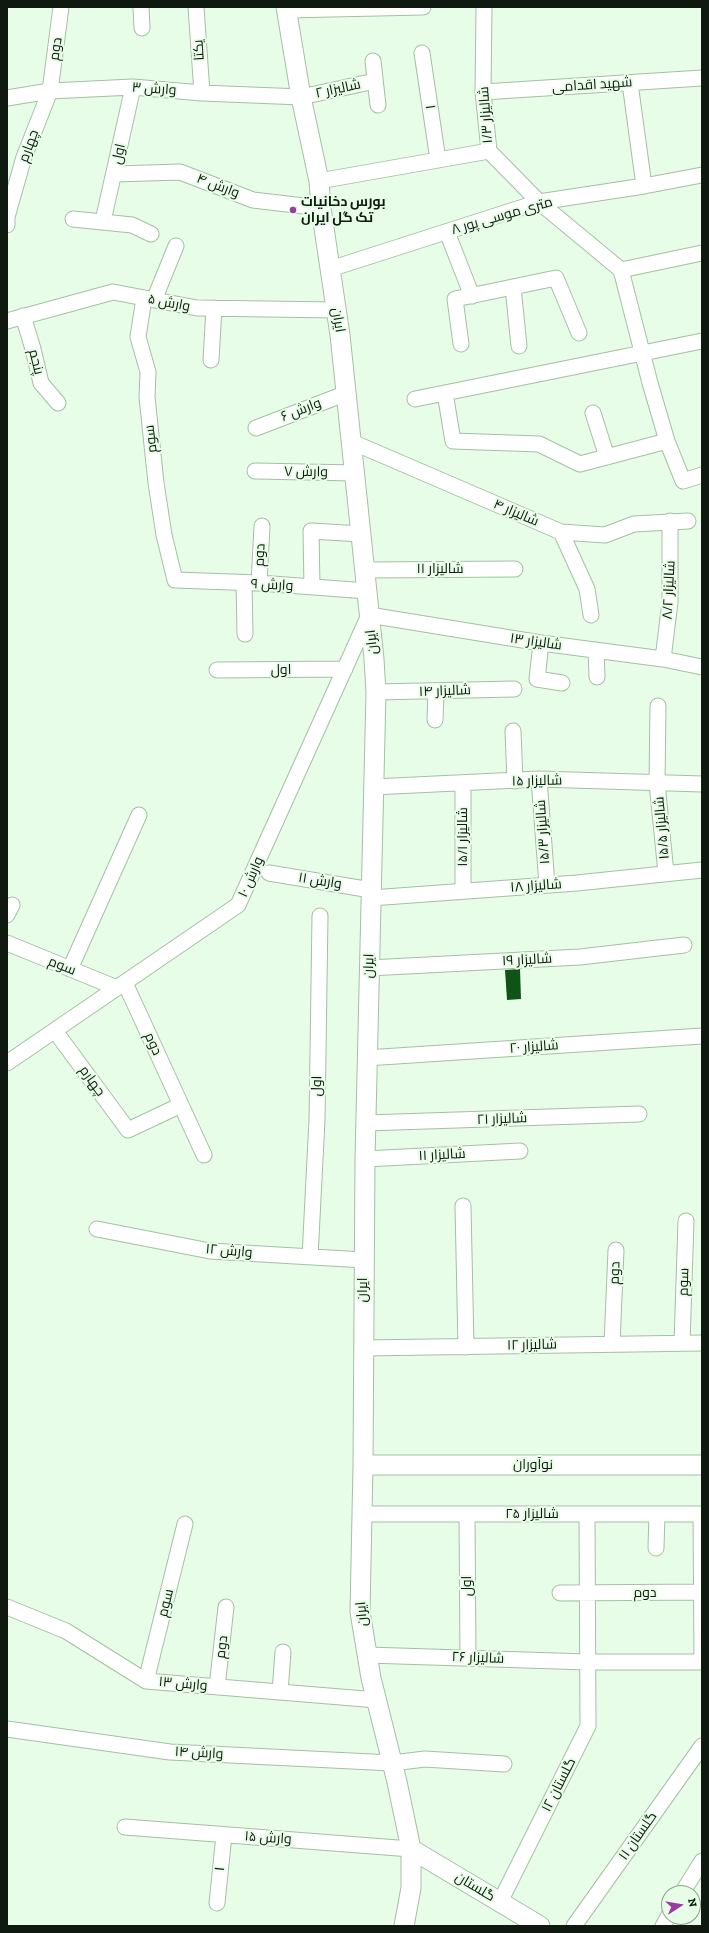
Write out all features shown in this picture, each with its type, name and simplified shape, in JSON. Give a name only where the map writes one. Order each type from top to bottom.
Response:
[{"type":"street","name":"دوم","points":[[50,91],[61,7]]},
{"type":"street","points":[[141,7],[142,28]]},
{"type":"street","name":"يکتا","points":[[196,7],[202,93]]},
{"type":"street","points":[[286,8],[423,7]]},
{"type":"street","name":"شالیزار ۱/۳","points":[[484,7],[483,92],[488,151],[539,202],[621,270]]},
{"type":"street","name":"ایران","points":[[286,8],[301,97],[319,181],[321,208],[347,392],[366,570],[376,692],[364,1159],[363,1465],[360,1612],[367,1655],[411,1849],[410,1888],[404,1926]]},
{"type":"street","name":"۱","points":[[422,53],[438,160]]},
{"type":"street","name":"شاليزار ۲","points":[[373,61],[378,106]]},
{"type":"street","name":"شهید اقدامی","points":[[483,92],[702,78]]},
{"type":"street","name":"شاليزار ۲","points":[[301,97],[375,81]]},
{"type":"street","points":[[630,83],[644,186]]},
{"type":"street","name":"وارش ۳","points":[[7,98],[50,91],[133,87],[202,93],[301,97]]},
{"type":"street","name":"اول","points":[[103,221],[115,174],[133,87]]},
{"type":"street","name":"چهارم","points":[[7,225],[7,216],[24,157],[50,91]]},
{"type":"street","points":[[319,181],[488,151]]},
{"type":"street","name":"وارش ۴","points":[[115,174],[180,172],[253,200],[321,208]]},
{"type":"street","name":"۸ متری موسی پور","points":[[330,269],[539,202],[644,186],[702,175]]},
{"type":"street","points":[[73,219],[132,225],[151,234]]},
{"type":"street","points":[[447,232],[472,296]]},
{"type":"street","points":[[149,299],[176,246]]},
{"type":"street","points":[[702,253],[621,270],[642,354],[667,441],[683,480],[702,475]]},
{"type":"street","points":[[461,344],[455,299],[556,278],[579,333]]},
{"type":"street","points":[[512,287],[519,346]]},
{"type":"street","name":"وارش ۵","points":[[7,321],[113,292],[197,308],[336,310]]},
{"type":"street","name":"سوم","points":[[149,299],[138,337],[148,372],[146,397],[156,482],[164,534],[175,580]]},
{"type":"street","points":[[211,360],[214,308]]},
{"type":"street","name":"پنجم","points":[[23,316],[34,349],[41,383],[58,403]]},
{"type":"street","points":[[415,399],[702,341]]},
{"type":"street","name":"وارش ۶","points":[[256,428],[347,392]]},
{"type":"street","points":[[445,393],[453,441],[539,444],[580,464],[667,441]]},
{"type":"street","points":[[592,413],[606,457]]},
{"type":"street","name":"شالیزار ۴","points":[[352,442],[561,532],[605,535],[634,524],[688,521]]},
{"type":"street","name":"وارش ۷","points":[[255,472],[356,473]]},
{"type":"street","name":"شالیزار ۸/۲","points":[[663,660],[670,602],[670,521]]},
{"type":"street","name":"دوم","points":[[259,583],[262,526]]},
{"type":"street","points":[[312,587],[311,531],[362,534]]},
{"type":"street","points":[[561,532],[587,589],[591,615]]},
{"type":"street","name":"شالیزار ۱۱","points":[[366,570],[515,569]]},
{"type":"street","name":"وارش ۹","points":[[175,580],[259,583],[368,591]]},
{"type":"street","points":[[244,583],[245,634]]},
{"type":"street","name":"شالیزار ۱۳","points":[[369,615],[540,643],[596,650],[702,667]]},
{"type":"street","name":"وارش ۱۰","points":[[7,1063],[238,906],[369,615]]},
{"type":"street","points":[[540,643],[538,679],[562,683]]},
{"type":"street","points":[[596,650],[597,678]]},
{"type":"street","name":"اول","points":[[218,670],[345,669]]},
{"type":"street","name":"شالیزار ۱۴","points":[[376,692],[514,689]]},
{"type":"street","points":[[435,720],[436,691]]},
{"type":"street","name":"شالیزار ۱۵/۵","points":[[658,706],[657,783],[666,873]]},
{"type":"street","points":[[513,731],[515,781]]},
{"type":"street","name":"شالیزار ۱۵","points":[[373,787],[539,779],[702,784]]},
{"type":"street","name":"شالیزار ۱۵/۳","points":[[539,779],[547,885]]},
{"type":"street","name":"شالیزار ۱۵/۱","points":[[463,783],[463,891]]},
{"type":"street","points":[[70,969],[139,815]]},
{"type":"street","name":"شالیزار ۱۸","points":[[371,894],[463,891],[547,885],[702,870]]},
{"type":"street","name":"وارش ۱۱","points":[[269,873],[371,894]]},
{"type":"street","name":"اول","points":[[310,1257],[317,1120],[320,916]]},
{"type":"street","name":"سوم","points":[[7,943],[70,969],[121,986]]},
{"type":"street","name":"شالیزار ۱۹","points":[[369,968],[580,957],[684,945]]},
{"type":"street","name":"دوم","points":[[121,986],[181,1105],[204,1155]]},
{"type":"street","name":"چهارم","points":[[55,1031],[128,1130],[181,1105]]},
{"type":"street","name":"شالیزار ۲۰","points":[[366,1058],[702,1036]]},
{"type":"street","name":"شالیزار ۲۱","points":[[366,1123],[639,1114]]},
{"type":"street","name":"شالیزار ۱۱","points":[[364,1159],[520,1151]]},
{"type":"street","points":[[463,1206],[466,1346]]},
{"type":"street","name":"سوم","points":[[682,1343],[686,1221]]},
{"type":"street","name":"وارش ۱۲","points":[[96,1228],[210,1251],[364,1260]]},
{"type":"street","name":"دوم","points":[[612,1344],[616,1250]]},
{"type":"street","name":"شالیزار ۱۲","points":[[363,1348],[702,1343]]},
{"type":"street","name":"نوآوران","points":[[363,1465],[702,1465]]},
{"type":"street","name":"شالیزار ۲۵","points":[[362,1514],[702,1514]]},
{"type":"street","name":"اول","points":[[467,1514],[468,1658]]},
{"type":"street","points":[[587,1514],[588,1662]]},
{"type":"street","points":[[656,1548],[657,1514]]},
{"type":"street","points":[[702,1514],[702,1662]]},
{"type":"street","name":"سوم","points":[[146,1681],[185,1524]]},
{"type":"street","name":"دوم","points":[[588,1593],[702,1592]]},
{"type":"street","points":[[560,1593],[588,1593]]},
{"type":"street","name":"وارش ۱۳","points":[[7,1607],[66,1631],[146,1681],[377,1700]]},
{"type":"street","name":"دوم","points":[[216,1687],[226,1608]]},
{"type":"street","points":[[280,1692],[283,1652]]},
{"type":"street","name":"شالیزار ۲۶","points":[[367,1655],[588,1662],[702,1662]]},
{"type":"street","name":"گلستان ۱۲","points":[[500,1902],[588,1726],[588,1662]]},
{"type":"street","name":"وارش ۱۴","points":[[7,1729],[170,1752],[392,1763],[425,1760],[504,1764]]},
{"type":"street","name":"گلستان ۱۱","points":[[574,1926],[702,1746]]},
{"type":"street","name":"وارش ۱۵","points":[[125,1827],[411,1849]]},
{"type":"street","name":"۱","points":[[217,1903],[224,1835]]},
{"type":"street","name":"گلستان","points":[[411,1849],[540,1926]]},
{"type":"street","points":[[687,1885],[702,1860]]},
{"type":"building","points":[[520,969],[521,999],[507,1000],[505,970]]},
{"type":"place","name":"بورس دخانیات تک گل ایران","points":[[293,210]]}]
